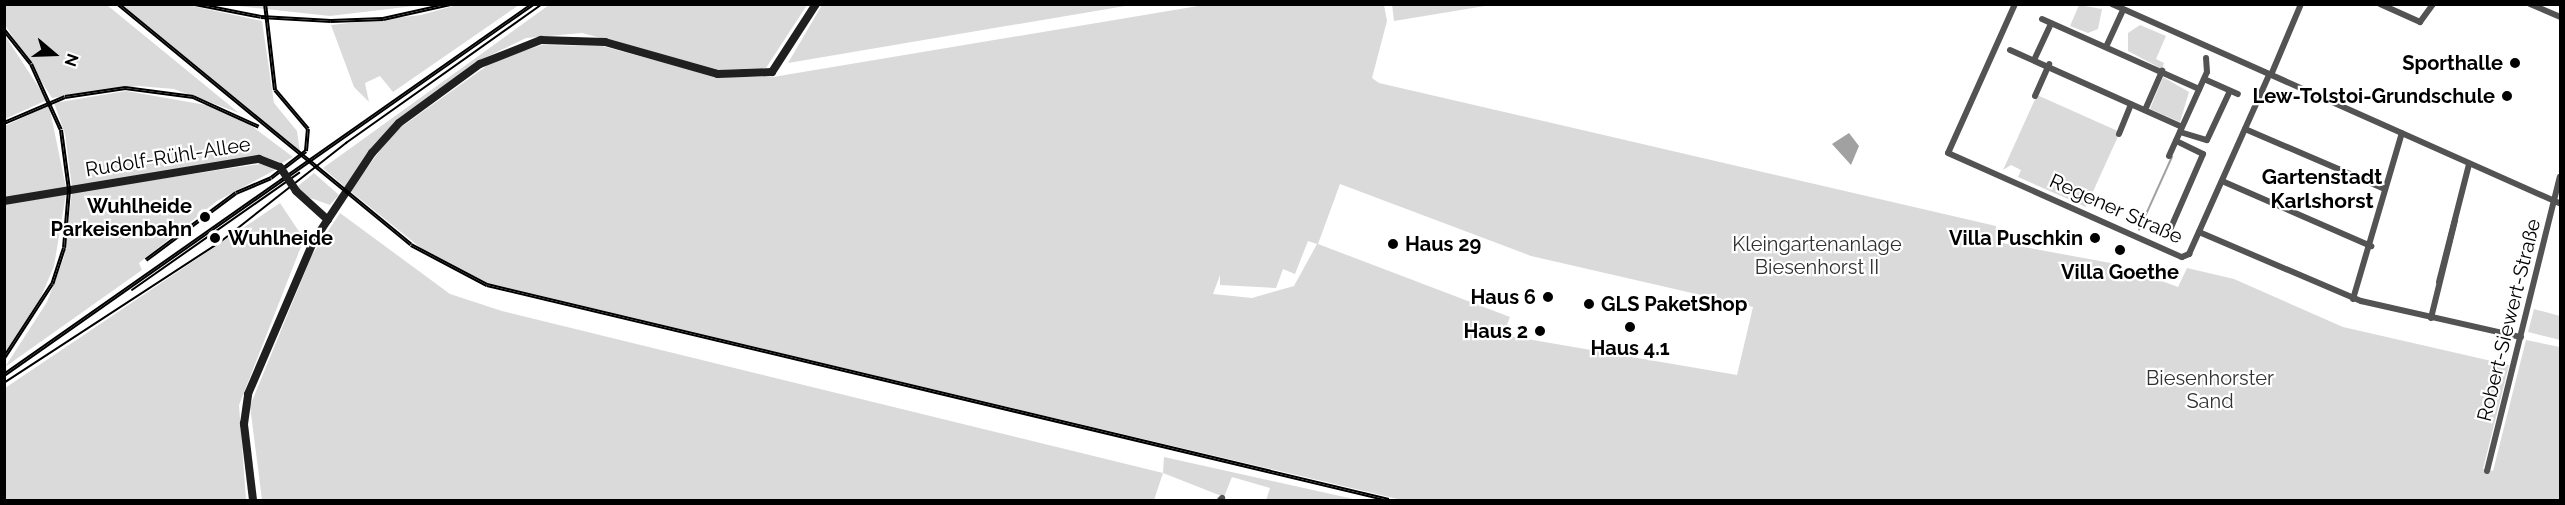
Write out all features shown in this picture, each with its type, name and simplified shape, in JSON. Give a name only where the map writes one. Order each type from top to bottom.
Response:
[{"type":"main road","points":[[253,501],[245,404],[308,253],[328,220],[399,123],[480,64],[512,48],[579,39],[718,74],[772,72],[816,4]]},
{"type":"main road","name":"Rudolf-Rühl-Allee","points":[[4,201],[259,159],[280,167],[296,190],[328,220]]},
{"type":"street","name":"Regener Straße","points":[[2015,4],[1948,153],[2182,256],[2189,254],[2301,4]]},
{"type":"street","points":[[2112,4],[2558,202]]},
{"type":"street","points":[[2380,4],[2420,22],[2433,4]]},
{"type":"street","points":[[2530,4],[2560,17]]},
{"type":"street","points":[[2106,46],[2123,9]]},
{"type":"street","points":[[2042,19],[2199,88]]},
{"type":"street","points":[[2035,58],[2051,22]]},
{"type":"street","points":[[2010,50],[2049,64],[2181,130],[2207,140],[2230,91]]},
{"type":"street","points":[[2169,156],[2204,79],[2206,58]]},
{"type":"street","points":[[2035,96],[2049,64]]},
{"type":"street","points":[[2145,110],[2162,71]]},
{"type":"street","points":[[2204,79],[2238,94]]},
{"type":"street","points":[[2119,134],[2130,104]]},
{"type":"street","points":[[2245,129],[2385,189]]},
{"type":"street","points":[[2353,299],[2371,246],[2402,134]]},
{"type":"street","points":[[2169,232],[2203,154],[2176,141]]},
{"type":"street","points":[[2432,318],[2469,164]]},
{"type":"street","name":"Robert-Siewert-Straße","points":[[2487,471],[2558,202],[2560,177]]},
{"type":"street","points":[[2222,180],[2371,246]]},
{"type":"street","points":[[2199,231],[2353,299],[2521,337]]},
{"type":"green space","points":[[5,4],[107,5],[239,113],[174,89],[138,86],[52,98],[5,25]]},
{"type":"green space","points":[[822,4],[1131,5],[788,63]]},
{"type":"green space","points":[[1392,4],[1491,4],[1491,5],[1394,21]]},
{"type":"green space","points":[[122,5],[188,5],[262,21],[274,103],[297,131],[300,152]]},
{"type":"green space","points":[[229,5],[422,5],[330,16]]},
{"type":"green space","points":[[457,5],[519,5],[393,92],[380,76],[365,83],[369,102],[354,87],[331,25],[421,15]]},
{"type":"green space","points":[[549,5],[807,5],[766,68],[720,70],[582,33],[526,38],[476,62],[402,117],[345,187],[323,168]]},
{"type":"green space","points":[[1204,5],[1384,5],[1387,21],[1372,78],[1379,83],[1996,226],[1997,242],[2116,264],[2178,287],[2187,268],[2234,279],[2343,327],[2509,365],[2483,469],[2493,471],[2526,340],[2560,347],[2560,500],[1402,500],[487,284],[437,261],[350,191],[393,133],[495,60],[542,45],[602,46],[717,77],[773,77]],"holes":[[[1340,184],[1531,256],[1753,307],[1737,375],[1503,335],[1510,317],[1318,244]],[[1308,241],[1317,244],[1294,286],[1252,298],[1213,294],[1220,275],[1220,285],[1276,288],[1283,269],[1295,274]]]},
{"type":"green space","points":[[2079,5],[2102,9],[2098,29],[2088,33],[2070,26]]},
{"type":"green space","points":[[2140,25],[2166,36],[2156,59],[2164,63],[2162,69],[2128,51],[2128,33]]},
{"type":"green space","points":[[4,34],[47,100],[5,119],[4,119]]},
{"type":"green space","points":[[2163,77],[2189,92],[2180,122],[2150,109]]},
{"type":"green space","points":[[126,91],[212,106],[245,121],[293,157],[282,163],[262,156],[72,187],[65,134],[54,103]]},
{"type":"green space","points":[[2037,95],[2120,132],[2086,207],[2018,177],[2021,170],[2011,165],[2003,170]]},
{"type":"green space","points":[[49,105],[66,188],[5,198],[5,126]]},
{"type":"green space","name":"Wuhlheide","points":[[260,164],[277,169],[217,201],[139,263],[142,270],[5,367],[47,302],[64,257],[72,192]]},
{"type":"green space","points":[[314,173],[339,195],[330,205],[305,196],[298,186]]},
{"type":"green space","points":[[66,194],[54,266],[33,316],[5,354],[5,204]]},
{"type":"green space","name":"Wuhlheide","points":[[280,203],[304,239],[239,405],[246,500],[5,500],[5,388]]},
{"type":"green space","name":"Wuhlheide","points":[[340,213],[450,294],[502,311],[1163,473],[1154,500],[262,500],[250,406],[312,255]]},
{"type":"green space","points":[[2534,309],[2560,316],[2560,340],[2528,332]]},
{"type":"green space","points":[[1164,457],[1358,500],[1266,500],[1270,488],[1232,477],[1224,497],[1163,473]]},
{"type":"shaded area","points":[[1849,133],[1859,146],[1851,165],[1832,144]]},
{"type":"waterway","points":[[2139,230],[2172,157]]},
{"type":"tram line","points":[[4,383],[219,243],[346,143],[542,4]]},
{"type":"tram line","points":[[132,290],[299,173]]},
{"type":"railway","points":[[118,4],[411,245],[487,285],[1389,500]]},
{"type":"railway","points":[[195,4],[261,17],[331,21],[383,19],[450,4]]},
{"type":"railway","points":[[146,260],[236,193],[271,178],[306,151],[308,129],[275,90],[265,4]]},
{"type":"railway","points":[[4,375],[533,4]]},
{"type":"railway","points":[[4,30],[31,64],[61,130],[69,190],[64,248],[52,284],[4,358]]},
{"type":"railway","points":[[4,123],[65,97],[125,88],[193,97],[259,127]]},
{"type":"place","name":"Sporthalle","points":[[2515,63]]},
{"type":"place","name":"Lew-Tolstoi-Grundschule","points":[[2507,96]]},
{"type":"place","name":"Wuhlheide Parkeisenbahn","points":[[205,217]]},
{"type":"place","name":"Wuhlheide","points":[[215,238]]},
{"type":"place","name":"Villa Puschkin","points":[[2095,238]]},
{"type":"place","name":"Haus 29","points":[[1393,244]]},
{"type":"place","name":"Villa Goethe","points":[[2120,250]]},
{"type":"place","name":"Haus 6","points":[[1548,297]]},
{"type":"place","name":"GLS PaketShop","points":[[1589,304]]},
{"type":"place","name":"Haus 4.1","points":[[1630,327]]},
{"type":"place","name":"Haus 2","points":[[1540,331]]},
{"type":"district","name":"Gartenstadt Karlshorst","points":[[2322,189]]},
{"type":"park label","name":"Kleingartenanlage Biesenhorst II","points":[[1817,256]]},
{"type":"park label","name":"Biesenhorster Sand","points":[[2210,390]]}]
